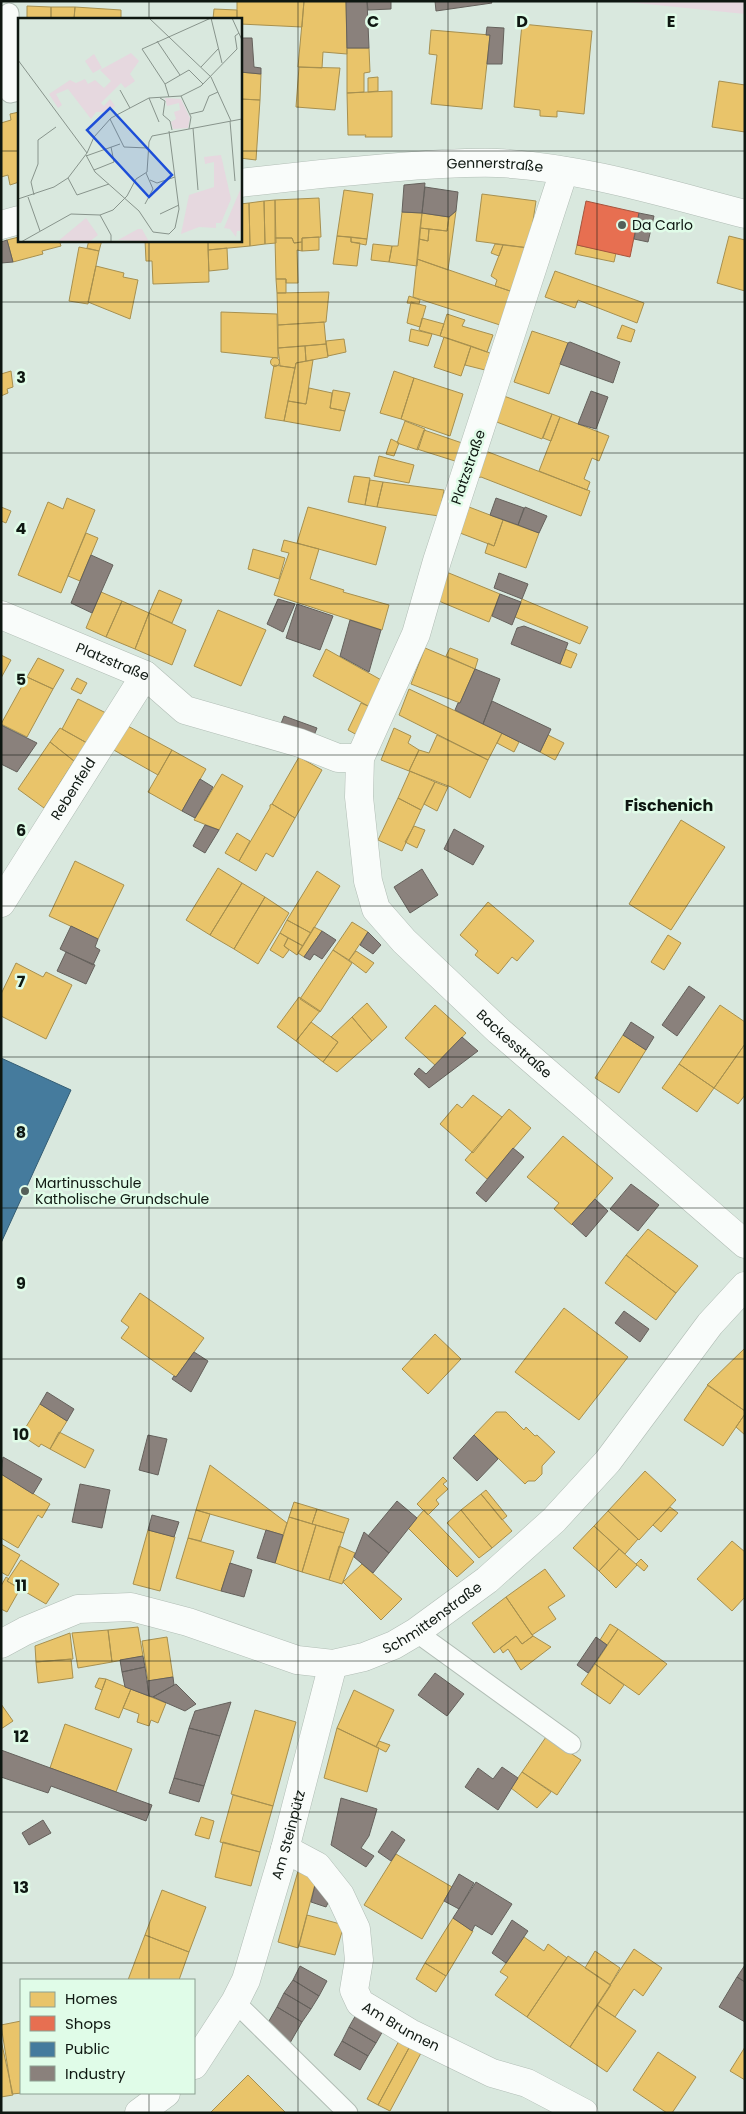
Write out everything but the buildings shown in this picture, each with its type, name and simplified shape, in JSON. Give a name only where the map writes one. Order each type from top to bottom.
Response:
[{"type":"street","name":"Gennerstraße","points":[[241,183],[300,175],[421,166],[497,163],[610,179],[745,214]]},
{"type":"street","name":"Platzstraße","points":[[359,797],[360,758],[416,634],[437,561],[564,171]]},
{"type":"street","points":[[1,225],[18,220]]},
{"type":"street","name":"Platzstraße","points":[[1,615],[145,675],[185,710],[300,743],[338,758],[360,758]]},
{"type":"street","name":"Rebenfeld","points":[[1,903],[145,675]]},
{"type":"street","name":"Backesstraße","points":[[359,797],[368,881],[376,909],[404,941],[507,1037],[745,1244]]},
{"type":"street","name":"Schmittenstraße","points":[[1,1644],[25,1631],[78,1609],[131,1607],[188,1622],[297,1660],[333,1664],[364,1657],[394,1645],[416,1632],[487,1580],[554,1520],[608,1461],[710,1324],[745,1286]]},
{"type":"street","name":"Am Steinpütz","points":[[195,2063],[235,2002],[246,1980],[285,1849],[333,1664]]},
{"type":"street","name":"Am Brunnen","points":[[285,1849],[317,1866],[340,1895],[356,1930],[359,1960],[354,1990],[360,2003],[410,2033],[492,2074],[527,2083],[584,2113]]},
{"type":"street","points":[[139,2113],[165,2094]]},
{"type":"lane","points":[[10,12],[10,93],[18,91]]},
{"type":"lane","points":[[416,1632],[571,1744]]},
{"type":"lane","points":[[235,2002],[348,2113]]},
{"type":"shaded area","points":[[617,1],[745,1],[745,14]]},
{"type":"place","name":"Da Carlo","points":[[622,225]]},
{"type":"place","name":"Martinusschule Katholische Grundschule","points":[[25,1191]]},
{"type":"district","name":"Fischenich","points":[[669,805]]}]
